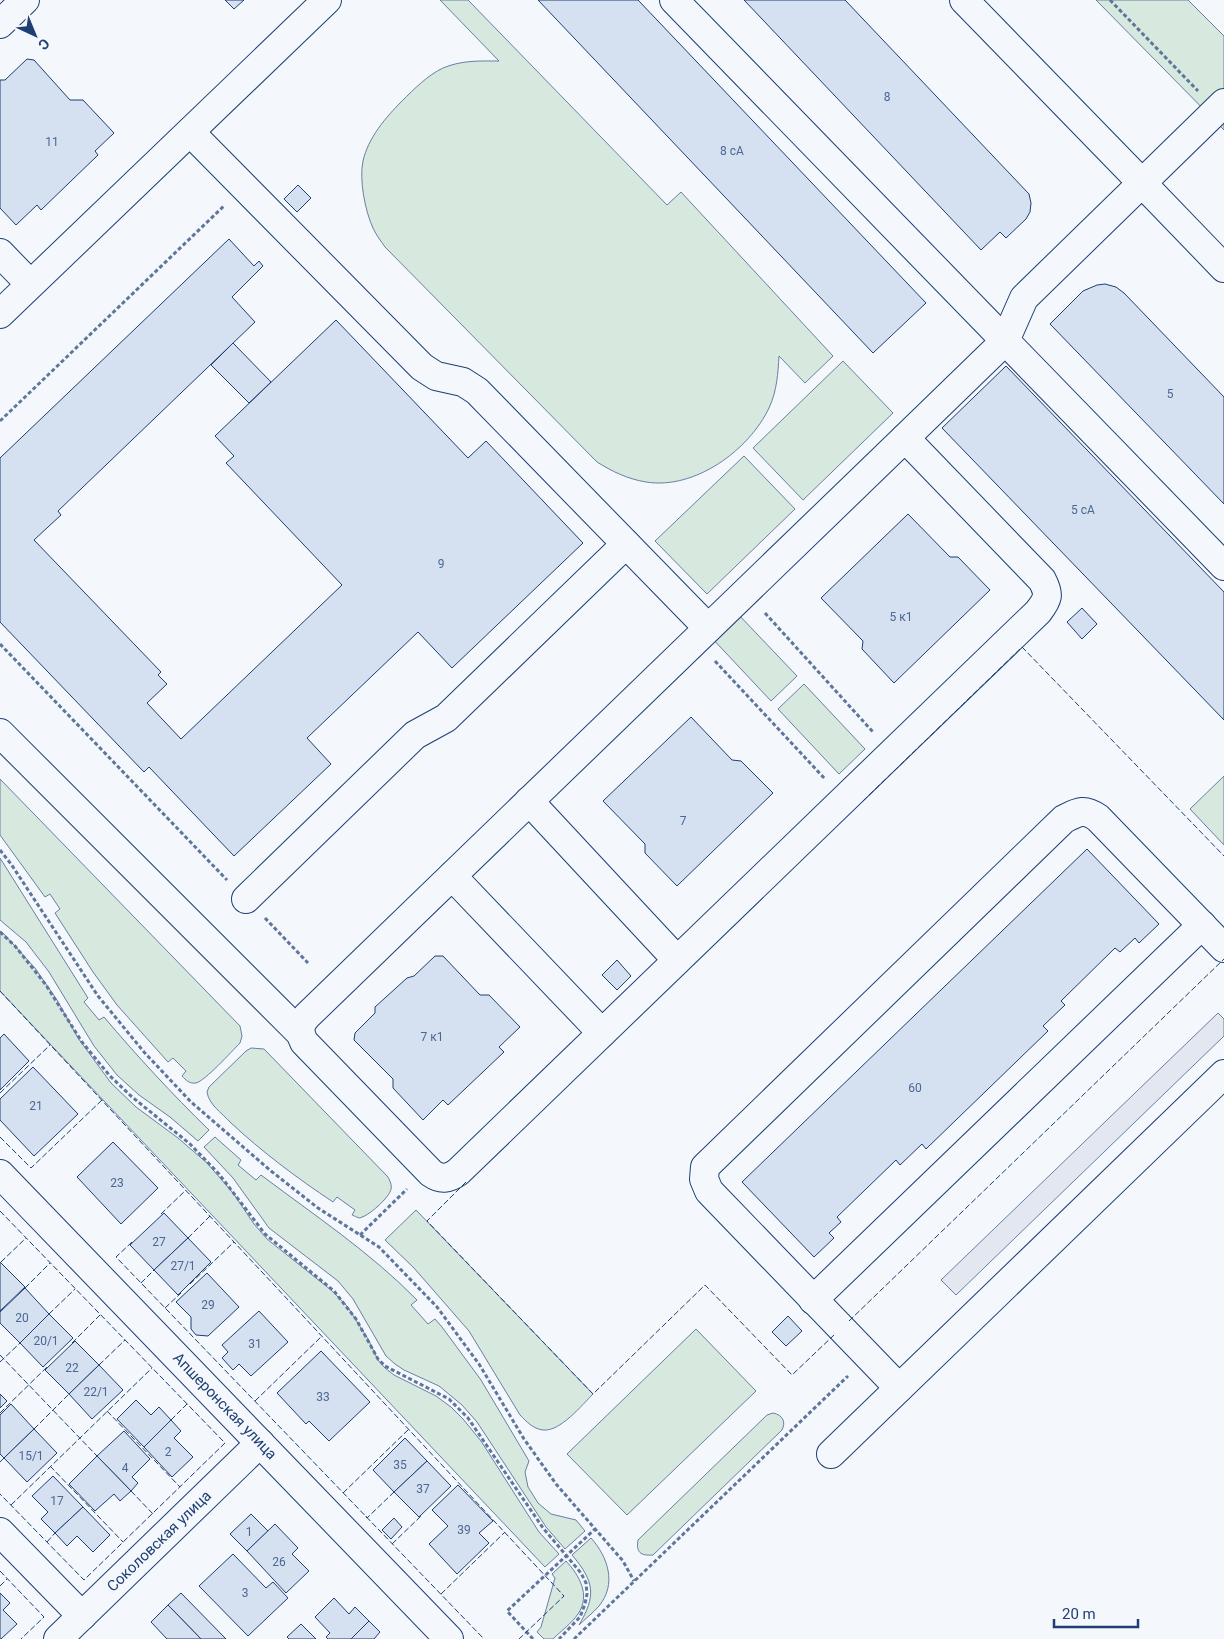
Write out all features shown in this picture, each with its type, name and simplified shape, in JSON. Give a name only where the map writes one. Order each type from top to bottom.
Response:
[{"type":"street","points":[[0,24],[25,0]]},
{"type":"street","points":[[0,314],[328,0]]},
{"type":"street","points":[[674,0],[1224,566]]},
{"type":"street","points":[[964,0],[1224,268]]},
{"type":"street","points":[[300,1033],[300,1024],[307,1016],[1005,341],[1024,298],[1220,107]]},
{"type":"street","points":[[190,132],[422,367],[436,376],[463,382],[477,392],[626,544],[702,634]]},
{"type":"street","points":[[0,253],[30,284]]},
{"type":"street","points":[[0,733],[300,1033],[304,1042],[427,1169],[438,1178],[449,1178],[458,1172],[1038,612],[1047,600],[1047,590],[1042,580],[905,438]]},
{"type":"street","points":[[246,899],[415,736],[446,718],[626,544]]},
{"type":"street","points":[[529,801],[677,960]]},
{"type":"street","points":[[899,1388],[709,1191],[704,1179],[705,1167],[1064,819],[1077,812],[1090,812],[1098,818],[1224,948]]},
{"type":"street","points":[[452,876],[602,1033]]},
{"type":"street","points":[[814,1300],[1202,925]]},
{"type":"street","points":[[831,1454],[1224,1074]]},
{"type":"street","name":"Апшеронская улица","points":[[0,1174],[449,1639]]},
{"type":"street","name":"Соколовская улица","points":[[58,1639],[260,1444]]},
{"type":"street","points":[[0,1532],[82,1616]]},
{"type":"path","points":[[1110,0],[1220,107]]},
{"type":"path","points":[[0,421],[245,187]]},
{"type":"path","points":[[746,592],[892,753]]},
{"type":"path","points":[[702,634],[844,799]]},
{"type":"path","points":[[0,644],[308,963]]},
{"type":"path","points":[[0,850],[98,996],[144,1052],[191,1102],[271,1171],[318,1208],[379,1247],[437,1307],[479,1364],[524,1439],[556,1484],[623,1561],[634,1581]]},
{"type":"path","points":[[0,932],[15,946],[46,985],[82,1042],[110,1076],[190,1144],[219,1174],[265,1234],[334,1291],[356,1319],[378,1359],[386,1366],[449,1399],[468,1418],[542,1528],[567,1555],[581,1573],[586,1584],[588,1594],[580,1617],[559,1639]]},
{"type":"path","points":[[360,1235],[427,1169]]},
{"type":"path","points":[[574,1639],[868,1356]]},
{"type":"path","points":[[533,1639],[507,1611],[595,1529]]},
{"type":"shaded area","points":[[440,0],[468,0],[667,205],[681,192],[833,356],[805,383],[779,356],[778,375],[772,402],[760,424],[734,452],[718,464],[683,480],[665,483],[633,479],[597,462],[385,247],[376,233],[365,204],[362,168],[365,152],[378,128],[411,92],[437,71],[450,65],[464,62],[499,61]]},
{"type":"shaded area","points":[[1096,0],[1188,0],[1224,36],[1224,130]]},
{"type":"shaded area","points":[[843,361],[893,413],[803,500],[753,448]]},
{"type":"shaded area","points":[[744,456],[795,509],[707,594],[655,541]]},
{"type":"shaded area","points":[[736,612],[797,676],[771,701],[710,636]]},
{"type":"shaded area","points":[[804,684],[865,749],[839,774],[778,709]]},
{"type":"shaded area","points":[[1224,776],[1224,845],[1190,809]]},
{"type":"shaded area","points":[[0,779],[240,1026],[242,1036],[240,1043],[212,1072],[200,1081],[191,1083],[185,1079],[182,1076],[186,1071],[173,1058],[168,1062],[117,1005],[55,913],[60,909],[50,894],[45,897],[0,835]]},
{"type":"shaded area","points":[[0,858],[88,998],[84,1002],[99,1020],[104,1017],[155,1075],[209,1130],[198,1141],[170,1117],[139,1095],[117,1075],[94,1046],[49,972],[26,942],[0,920]]},
{"type":"shaded area","points":[[0,931],[35,968],[57,1000],[78,1038],[111,1083],[136,1107],[178,1138],[207,1163],[233,1193],[254,1224],[267,1239],[331,1290],[347,1306],[368,1339],[378,1360],[385,1368],[394,1375],[436,1396],[463,1419],[481,1441],[539,1532],[559,1554],[545,1567],[0,991]]},
{"type":"shaded area","points":[[1218,1013],[1224,1019],[1224,1036],[956,1295],[941,1280]]},
{"type":"shaded area","points":[[251,1048],[264,1049],[388,1177],[391,1186],[390,1193],[373,1210],[359,1218],[352,1215],[355,1210],[337,1197],[333,1202],[293,1174],[242,1133],[213,1105],[208,1097],[209,1087]]},
{"type":"shaded area","points":[[215,1137],[241,1160],[238,1165],[256,1180],[261,1175],[341,1234],[380,1266],[417,1300],[411,1305],[428,1324],[435,1319],[442,1327],[481,1380],[529,1461],[525,1472],[528,1487],[538,1503],[551,1514],[576,1520],[585,1531],[565,1549],[546,1527],[477,1422],[462,1405],[439,1386],[404,1370],[386,1356],[353,1299],[338,1281],[269,1228],[233,1178],[204,1147]]},
{"type":"shaded area","points":[[416,1210],[593,1394],[577,1411],[556,1427],[539,1429],[520,1415],[469,1331],[414,1268],[385,1240]]},
{"type":"shaded area","points":[[696,1329],[756,1391],[627,1515],[567,1454]]},
{"type":"shaded area","points":[[773,1413],[783,1419],[782,1430],[653,1555],[642,1554],[638,1550],[638,1540],[767,1415]]},
{"type":"shaded area","points":[[591,1538],[606,1562],[609,1580],[608,1589],[605,1598],[599,1606],[579,1625],[588,1606],[590,1589],[585,1573],[572,1555]]},
{"type":"shaded area","points":[[566,1561],[582,1586],[582,1607],[573,1621],[553,1639],[544,1639],[537,1632],[541,1627],[555,1578],[552,1574]]},
{"type":"building","points":[[225,0],[244,0],[234,9]]},
{"type":"building","points":[[538,0],[638,0],[926,303],[873,353]]},
{"type":"building","points":[[744,0],[845,0],[1029,194],[1030,212],[1026,219],[1006,238],[1000,232],[981,250]]},
{"type":"building","points":[[27,59],[34,60],[70,100],[83,100],[114,133],[95,151],[98,155],[41,210],[37,205],[16,225],[0,208],[0,80],[5,80]]},
{"type":"building","points":[[298,185],[311,198],[297,212],[284,199]]},
{"type":"building","points":[[229,239],[254,266],[259,261],[263,266],[232,297],[255,322],[58,511],[61,515],[34,540],[161,672],[158,675],[167,684],[147,703],[181,739],[342,585],[226,463],[234,456],[215,436],[336,320],[468,458],[486,441],[583,543],[452,668],[418,632],[307,738],[331,764],[234,856],[149,767],[144,772],[0,622],[0,458]]},
{"type":"building","points":[[1105,284],[1116,287],[1124,293],[1224,397],[1224,504],[1050,324],[1083,291]]},
{"type":"building","points":[[233,343],[271,382],[249,403],[211,365]]},
{"type":"building","points":[[1006,366],[1224,592],[1224,720],[942,428]]},
{"type":"building","points":[[908,514],[950,557],[958,557],[990,590],[894,683],[862,649],[863,641],[821,598]]},
{"type":"building","points":[[1082,608],[1097,624],[1082,639],[1067,622]]},
{"type":"building","points":[[691,717],[732,760],[741,761],[773,793],[677,886],[645,853],[645,844],[603,801]]},
{"type":"building","points":[[1087,849],[1159,924],[1139,943],[1135,938],[1120,952],[1115,948],[1061,1001],[1065,1005],[1043,1026],[1048,1031],[926,1149],[922,1144],[900,1165],[896,1160],[837,1217],[841,1222],[829,1233],[834,1238],[814,1257],[742,1182]]},
{"type":"building","points":[[435,956],[443,956],[480,995],[489,995],[520,1027],[499,1047],[504,1052],[448,1105],[443,1100],[423,1120],[393,1088],[393,1079],[354,1040],[355,1033],[375,1013],[375,1007],[407,978],[414,976]]},
{"type":"building","points":[[617,960],[631,976],[617,990],[602,975]]},
{"type":"building","points":[[4,1034],[29,1061],[0,1090],[0,1038]]},
{"type":"building","points":[[33,1067],[78,1114],[34,1156],[0,1120],[0,1099]]},
{"type":"building","points":[[113,1142],[158,1188],[121,1224],[77,1177]]},
{"type":"building","points":[[164,1213],[188,1238],[154,1270],[130,1245]]},
{"type":"building","points":[[188,1238],[211,1262],[178,1295],[154,1270]]},
{"type":"building","points":[[0,1262],[25,1287],[0,1311]]},
{"type":"building","points":[[207,1273],[239,1307],[208,1336],[196,1335],[191,1329],[191,1317],[176,1302]]},
{"type":"building","points":[[25,1288],[49,1314],[20,1343],[0,1323],[0,1312]]},
{"type":"building","points":[[259,1311],[288,1342],[251,1376],[239,1364],[233,1370],[222,1358],[228,1352],[222,1345]]},
{"type":"building","points":[[49,1314],[73,1338],[43,1367],[20,1343]]},
{"type":"building","points":[[788,1316],[802,1331],[786,1346],[772,1332]]},
{"type":"building","points":[[75,1341],[99,1365],[69,1394],[45,1370]]},
{"type":"building","points":[[321,1351],[370,1402],[329,1441],[309,1421],[306,1424],[277,1393]]},
{"type":"building","points":[[99,1365],[123,1390],[92,1419],[69,1394]]},
{"type":"building","points":[[0,1394],[7,1401],[0,1408]]},
{"type":"building","points":[[136,1400],[151,1415],[159,1407],[171,1420],[144,1447],[117,1419]]},
{"type":"building","points":[[11,1404],[34,1429],[4,1458],[0,1454],[0,1415]]},
{"type":"building","points":[[171,1420],[181,1431],[174,1438],[193,1457],[172,1477],[144,1447]]},
{"type":"building","points":[[34,1429],[57,1453],[27,1482],[4,1458]]},
{"type":"building","points":[[124,1431],[150,1459],[132,1477],[138,1483],[131,1491],[97,1456]]},
{"type":"building","points":[[405,1438],[427,1461],[394,1492],[373,1470]]},
{"type":"building","points":[[97,1456],[131,1491],[120,1501],[114,1494],[95,1511],[69,1484]]},
{"type":"building","points":[[427,1461],[451,1486],[419,1517],[394,1492]]},
{"type":"building","points":[[53,1476],[83,1507],[55,1533],[41,1519],[48,1512],[32,1496]]},
{"type":"building","points":[[458,1485],[493,1521],[479,1533],[489,1543],[457,1574],[429,1544],[448,1526],[432,1510]]},
{"type":"building","points":[[83,1507],[110,1535],[93,1552],[77,1536],[67,1546],[55,1533]]},
{"type":"building","points":[[251,1514],[268,1531],[247,1551],[230,1534]]},
{"type":"building","points":[[394,1518],[402,1527],[391,1539],[382,1530]]},
{"type":"building","points":[[275,1524],[298,1548],[292,1554],[309,1571],[286,1593],[247,1551]]},
{"type":"building","points":[[233,1554],[266,1588],[273,1582],[288,1598],[248,1636],[199,1586]]},
{"type":"building","points":[[0,1593],[10,1603],[3,1610],[17,1624],[1,1639],[0,1639]]},
{"type":"building","points":[[181,1593],[226,1639],[201,1639],[168,1605]]},
{"type":"building","points":[[334,1598],[349,1614],[355,1607],[369,1621],[351,1639],[328,1639],[326,1637],[330,1633],[315,1617]]},
{"type":"building","points":[[168,1605],[201,1639],[167,1639],[151,1622]]},
{"type":"building","points":[[369,1621],[380,1632],[374,1639],[351,1639]]},
{"type":"building","points":[[301,1624],[316,1639],[289,1639],[287,1637]]},
{"type":"fence","points":[[863,801],[1022,647],[1224,856]]},
{"type":"fence","points":[[849,1321],[1224,959]]},
{"type":"fence","points":[[0,991],[564,1596],[519,1639]]},
{"type":"fence","points":[[0,1093],[50,1045]]},
{"type":"fence","points":[[0,1137],[31,1168],[102,1100]]},
{"type":"fence","points":[[466,1182],[427,1221],[593,1394],[705,1285],[792,1375],[834,1335]]},
{"type":"fence","points":[[161,1214],[186,1190]]},
{"type":"fence","points":[[0,1211],[225,1443],[84,1580],[0,1494]]},
{"type":"fence","points":[[188,1238],[210,1216]]},
{"type":"fence","points":[[1,1262],[26,1238]]},
{"type":"fence","points":[[132,1242],[116,1257],[484,1639]]},
{"type":"fence","points":[[190,1284],[234,1242]]},
{"type":"fence","points":[[25,1288],[50,1263]]},
{"type":"fence","points":[[141,1283],[154,1270]]},
{"type":"fence","points":[[49,1314],[75,1289]]},
{"type":"fence","points":[[165,1308],[181,1293]]},
{"type":"fence","points":[[72,1343],[100,1315]]},
{"type":"fence","points":[[255,1401],[322,1336]]},
{"type":"fence","points":[[99,1365],[125,1340]]},
{"type":"fence","points":[[0,1362],[20,1343]]},
{"type":"fence","points":[[0,1355],[97,1456]]},
{"type":"fence","points":[[0,1413],[47,1367]]},
{"type":"fence","points":[[11,1505],[152,1368]]},
{"type":"fence","points":[[34,1429],[69,1394]]},
{"type":"fence","points":[[171,1420],[187,1404]]},
{"type":"fence","points":[[107,1411],[180,1487]]},
{"type":"fence","points":[[343,1493],[409,1429]]},
{"type":"fence","points":[[0,1462],[4,1458]]},
{"type":"fence","points":[[50,1466],[123,1542]]},
{"type":"fence","points":[[131,1491],[153,1514]]},
{"type":"fence","points":[[366,1516],[367,1518],[394,1492]]},
{"type":"fence","points":[[392,1544],[421,1516]]},
{"type":"fence","points":[[441,1594],[505,1532]]},
{"type":"fence","points":[[47,1542],[55,1533]]},
{"type":"fence","points":[[0,1571],[44,1617],[21,1639]]},
{"type":"fence","points":[[0,1586],[7,1579]]}]
